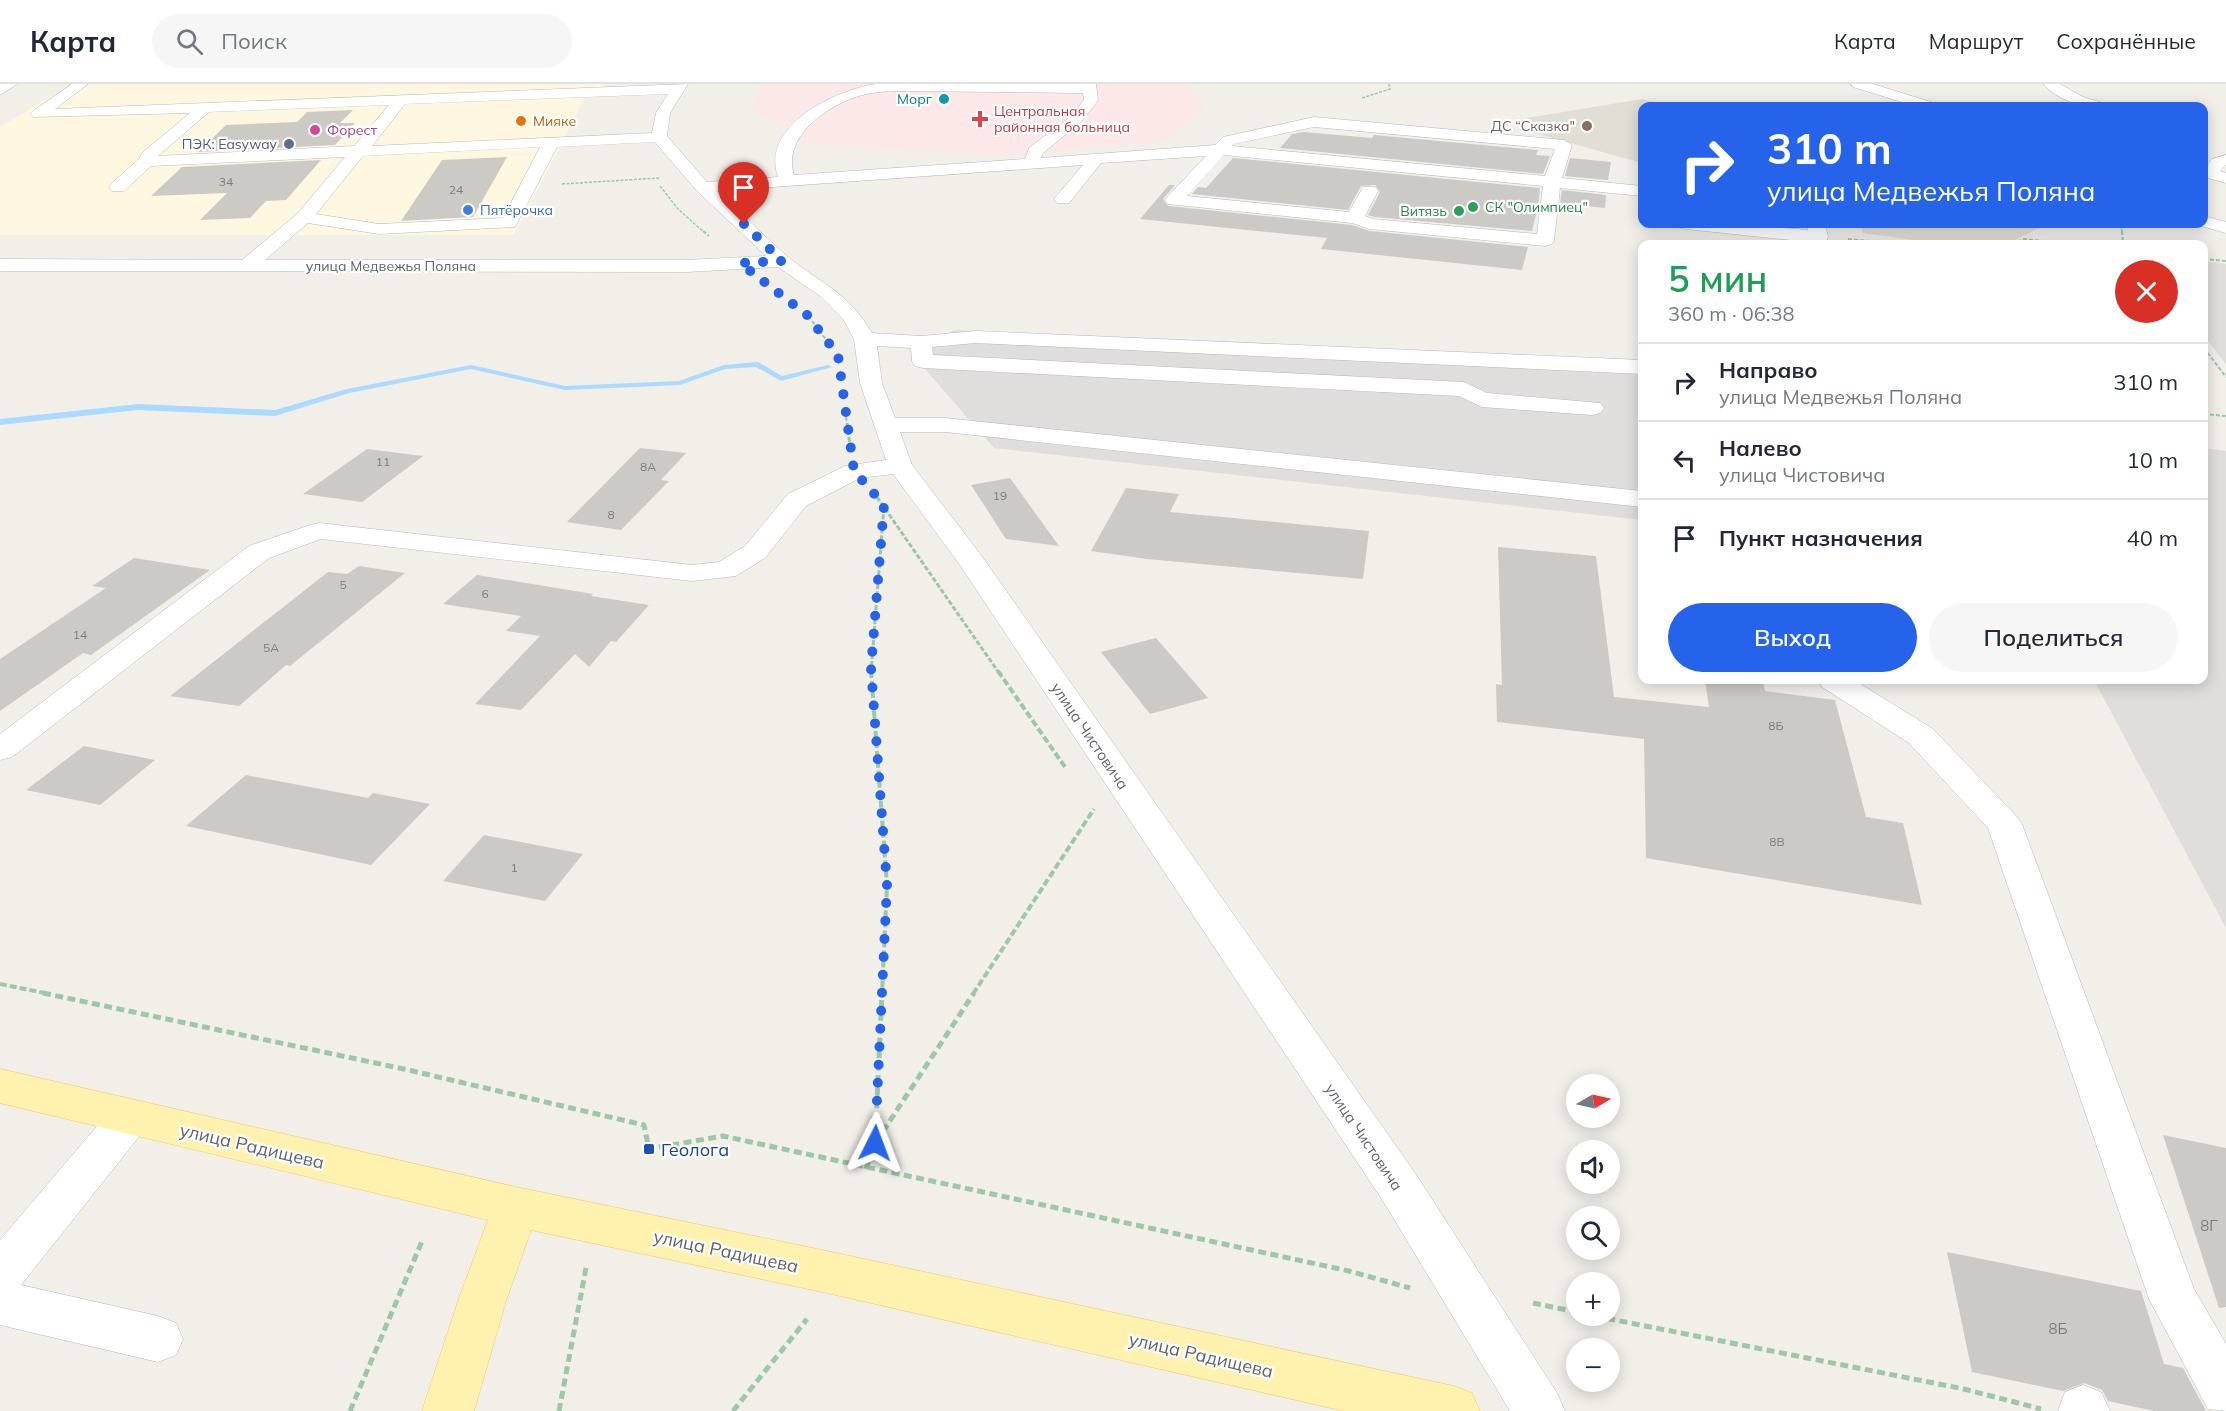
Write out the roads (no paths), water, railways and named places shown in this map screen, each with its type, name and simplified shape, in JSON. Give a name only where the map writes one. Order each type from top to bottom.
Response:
[{"type":"main road","name":"улица Радищева","points":[[0,1086],[516,1207],[827,1272],[1454,1411]]},
{"type":"main road","points":[[448,1411],[482,1301],[516,1207]]},
{"type":"street","points":[[0,91],[10,84]]},
{"type":"street","points":[[81,84],[38,114],[680,87]]},
{"type":"street","points":[[1858,84],[1916,102]]},
{"type":"street","points":[[2050,84],[2084,102]]},
{"type":"street","points":[[788,180],[783,171],[784,153],[789,139],[809,118],[835,101],[855,92],[891,86],[1090,86],[1091,100],[1075,120],[1035,151],[1032,163]]},
{"type":"street","points":[[147,161],[551,142],[598,135],[624,139],[659,137],[663,113],[680,87]]},
{"type":"street","points":[[246,266],[304,217],[401,100]]},
{"type":"street","points":[[118,187],[147,161],[148,156],[206,107]]},
{"type":"street","points":[[1314,122],[1564,145],[1552,182],[1545,240],[1370,224],[1355,218],[1174,200],[1218,150],[1229,140],[1314,122]]},
{"type":"street","name":"улица Чистовича","points":[[659,137],[698,181],[782,261],[835,300],[852,316],[851,347],[871,383],[900,466],[977,571],[1399,1187],[1539,1411]]},
{"type":"street","points":[[304,217],[379,229],[509,223],[551,142]]},
{"type":"street","points":[[698,181],[788,180],[1218,150],[1638,191]]},
{"type":"street","points":[[1063,199],[1096,159]]},
{"type":"street","points":[[2226,160],[2218,162],[2210,172],[2226,177]]},
{"type":"street","points":[[1355,218],[1369,191]]},
{"type":"street","points":[[2208,222],[2226,228]]},
{"type":"street","points":[[1773,228],[1817,230]]},
{"type":"street","name":"улица Медвежья Поляна","points":[[0,265],[686,266],[782,261]]},
{"type":"street","points":[[851,347],[976,337],[1638,367]]},
{"type":"street","points":[[921,342],[923,361],[1464,389],[1482,400],[1592,408]]},
{"type":"street","points":[[886,425],[945,425],[1638,499]]},
{"type":"street","points":[[0,750],[259,552],[319,531],[692,573],[726,570],[754,552],[797,500],[854,471],[900,466]]},
{"type":"street","points":[[1839,684],[1921,736],[2004,824],[2173,1299],[2226,1392]]},
{"type":"street","points":[[0,1275],[130,1117]]},
{"type":"street","points":[[0,1303],[158,1338]]},
{"type":"waterway","points":[[0,422],[138,407],[275,413],[347,391],[471,367],[565,388],[680,383],[724,367],[758,364],[781,379],[828,367]]},
{"type":"place","name":"Морг","points":[[944,99]]},
{"type":"place","name":"Центральная районная больница","points":[[980,119]]},
{"type":"place","name":"Мияке","points":[[521,121]]},
{"type":"place","name":"ДС “Сказка\"","points":[[1587,126]]},
{"type":"place","name":"Форест","points":[[315,130]]},
{"type":"place","name":"ПЭК: Easyway","points":[[289,144]]},
{"type":"place","name":"СК \"Олимпиец\"","points":[[1473,207]]},
{"type":"place","name":"Пятёрочка","points":[[468,210]]},
{"type":"place","name":"Витязь","points":[[1459,211]]},
{"type":"place","name":"Геолога","points":[[649,1149]]}]
